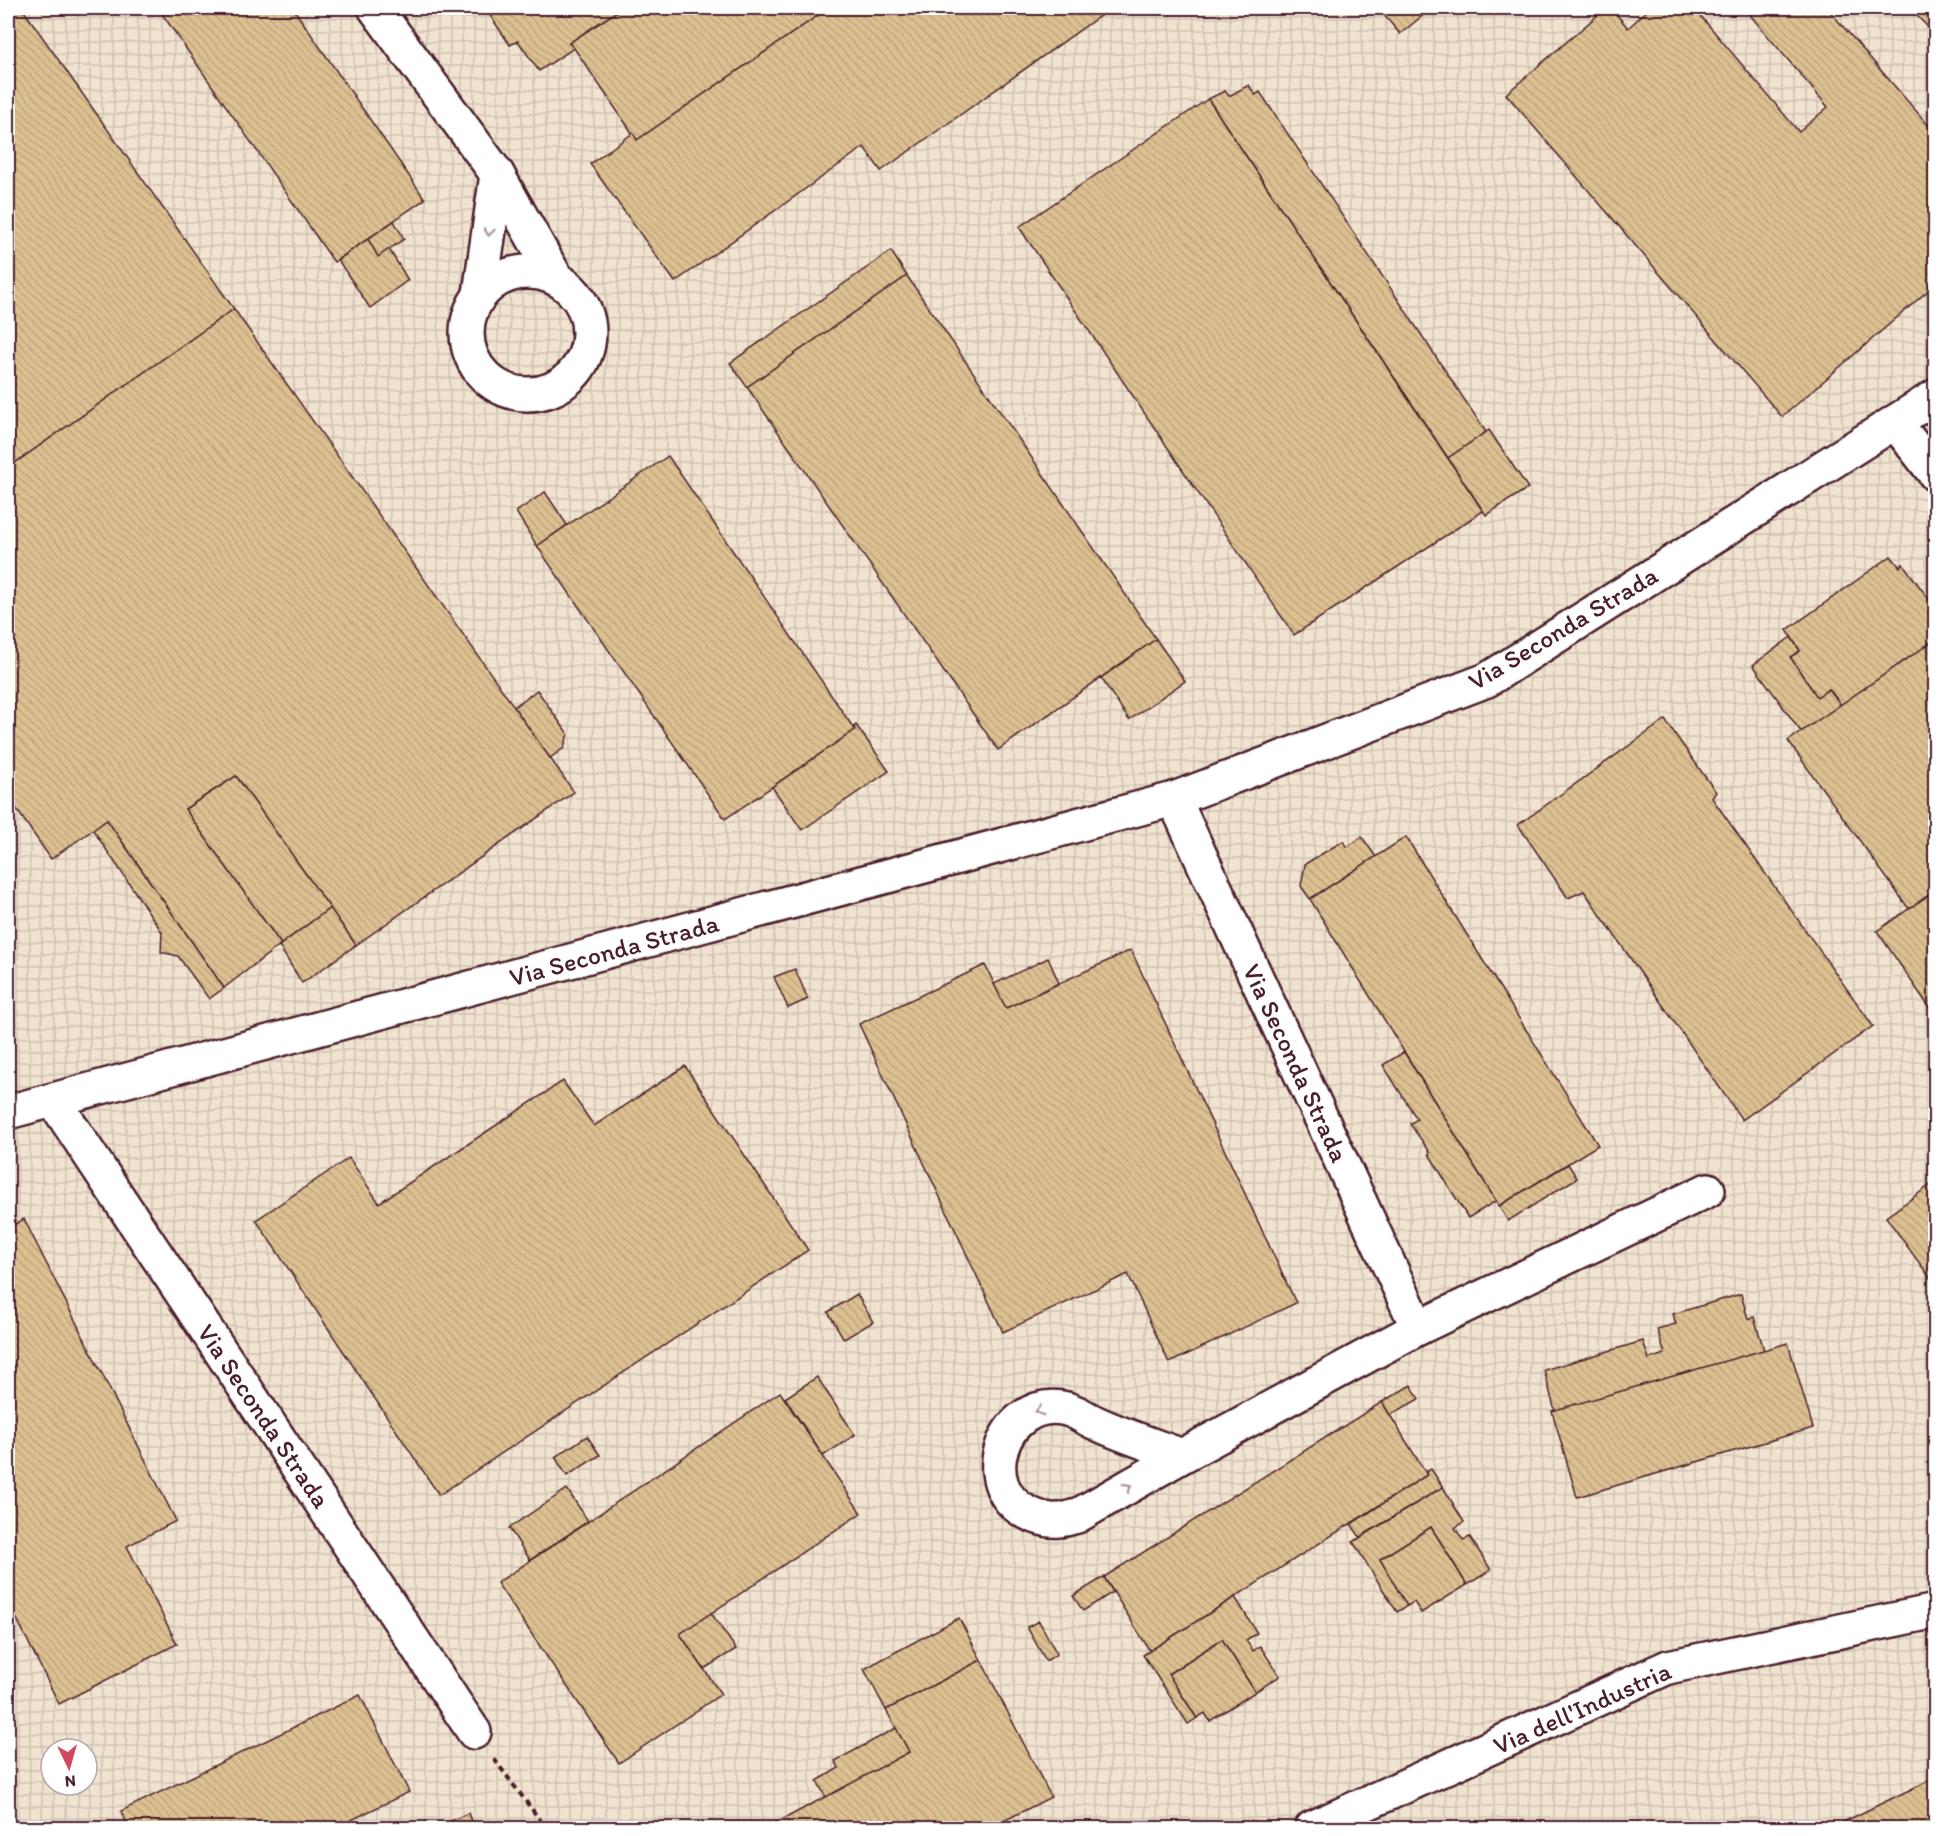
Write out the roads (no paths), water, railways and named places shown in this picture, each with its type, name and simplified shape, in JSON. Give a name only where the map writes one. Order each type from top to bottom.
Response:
[{"type":"street","points":[[375,8],[497,174],[556,278]]},
{"type":"street","points":[[480,294],[497,174]]},
{"type":"street","points":[[516,273],[538,273],[556,278],[572,290],[584,306],[589,325],[589,344],[582,362],[570,378],[555,389],[536,394],[516,394],[496,386],[480,372],[470,355],[466,333],[470,312],[480,294],[496,280],[516,273]]},
{"type":"street","name":"Via Seconda Strada","points":[[8,1113],[1174,799],[1487,680],[1935,396]]},
{"type":"street","points":[[1894,422],[1935,475]]},
{"type":"street","name":"Via Seconda Strada","points":[[1174,799],[1418,1328]]},
{"type":"street","name":"Via Seconda Strada","points":[[54,1101],[474,1732]]},
{"type":"street","points":[[1182,1456],[1094,1422],[1079,1413],[1061,1408],[1043,1408],[1026,1415],[1012,1427],[1003,1442],[998,1459],[1000,1479],[1008,1496],[1022,1510],[1039,1518],[1059,1520],[1077,1516],[1182,1456],[1418,1328],[1708,1190]]},
{"type":"street","name":"Via dell'Industria","points":[[1312,1828],[1668,1667],[1935,1611]]}]
